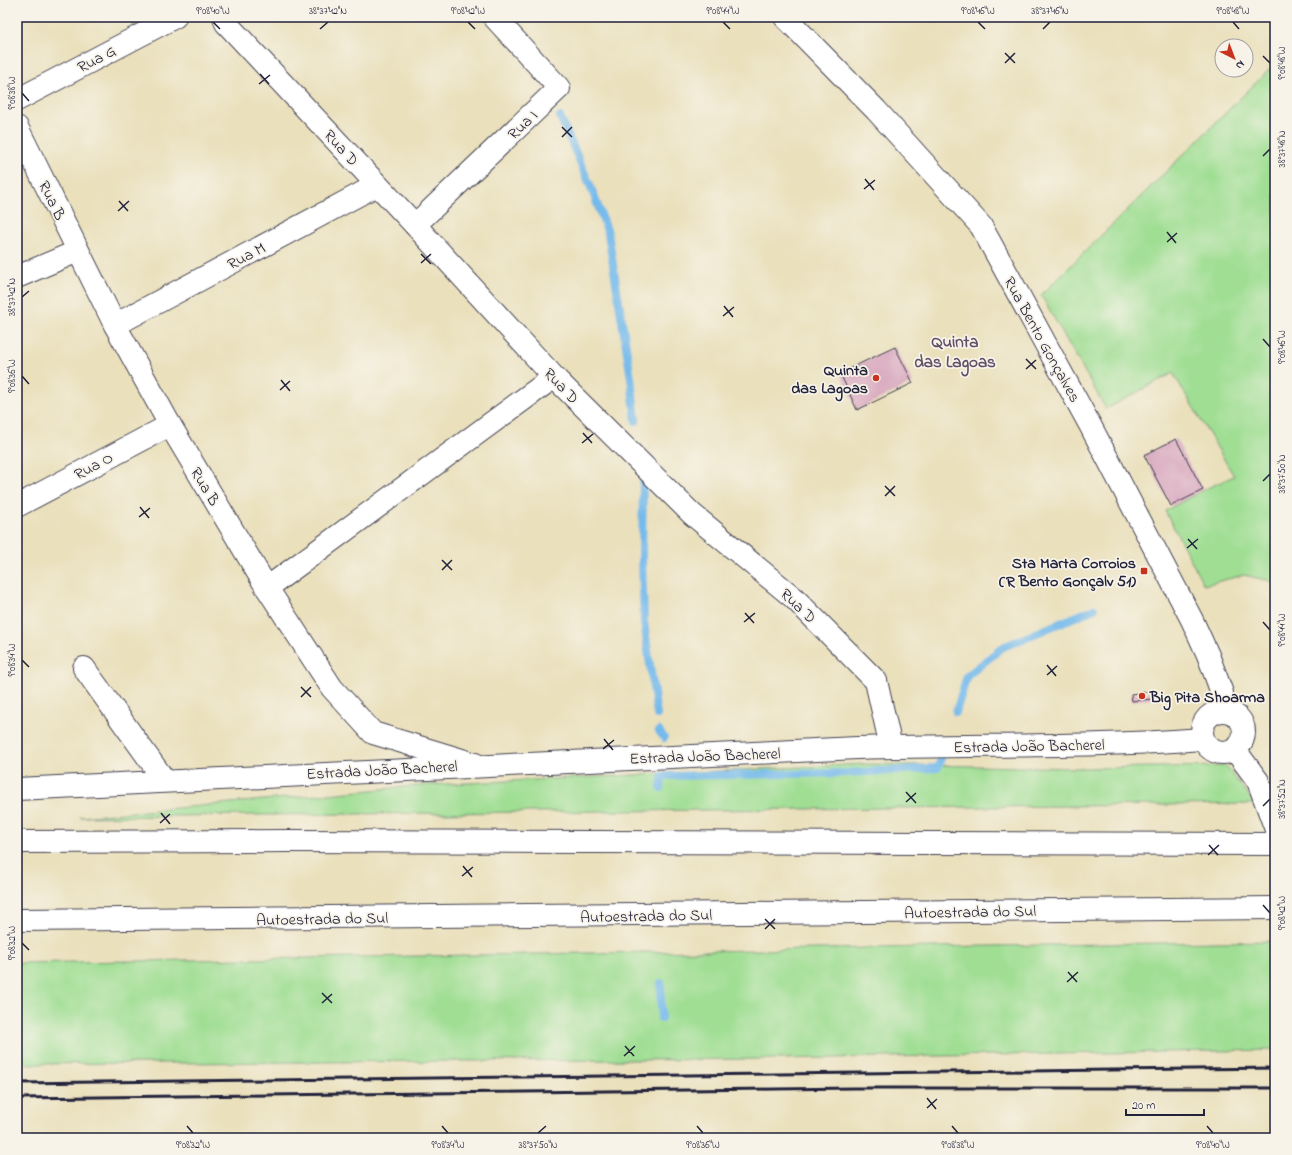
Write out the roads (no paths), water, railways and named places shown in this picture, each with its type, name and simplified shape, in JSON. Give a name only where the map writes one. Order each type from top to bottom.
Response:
[{"type":"main road","name":"Rua G","points":[[17,100],[175,17]]},
{"type":"main road","name":"Rua D","points":[[224,17],[226,22],[554,377],[692,514],[794,598],[876,681],[891,747]]},
{"type":"main road","name":"Rua I","points":[[415,225],[559,88],[494,17]]},
{"type":"main road","name":"Rua Bento Gonçalves","points":[[785,17],[876,110],[980,226],[1090,424],[1192,620],[1208,655],[1222,693],[1220,711]]},
{"type":"main road","name":"Rua B","points":[[17,128],[115,325],[170,425],[267,588],[332,688],[373,733],[475,764]]},
{"type":"main road","name":"Rua M","points":[[115,325],[377,186]]},
{"type":"main road","points":[[17,277],[78,251]]},
{"type":"main road","points":[[267,588],[554,377]]},
{"type":"main road","name":"Rua O","points":[[17,506],[170,425]]},
{"type":"main road","points":[[84,668],[165,781]]},
{"type":"main road","points":[[1220,711],[1234,714],[1243,725],[1243,739],[1235,750],[1229,753],[1216,753],[1210,750],[1202,739],[1202,726],[1205,721],[1209,716],[1220,711]]},
{"type":"main road","name":"Estrada João Bacherel","points":[[17,789],[475,764],[891,747],[1127,743],[1202,739]]},
{"type":"main road","points":[[17,842],[1272,838],[1258,781],[1235,750]]},
{"type":"main road","name":"Autoestrada do Sul","points":[[17,920],[1275,908]]},
{"type":"waterway","points":[[560,117],[590,185],[608,233],[631,378],[636,421]]},
{"type":"waterway","points":[[643,480],[642,559],[644,622],[657,715]]},
{"type":"waterway","points":[[956,712],[967,676],[1003,647],[1094,609]]},
{"type":"waterway","points":[[659,731],[664,738]]},
{"type":"waterway","points":[[661,788],[662,776],[848,773],[938,768],[941,758]]},
{"type":"waterway","points":[[661,983],[661,1018]]},
{"type":"railway","points":[[17,1083],[1275,1068]]},
{"type":"railway","points":[[17,1098],[854,1088],[1275,1088]]},
{"type":"place","name":"Quinta das Lagoas","points":[[876,378]]},
{"type":"place","name":"Sta Marta Corroios (R Bento Gonçalv 51)","points":[[1144,571]]},
{"type":"place","name":"Big Pita Shoarma","points":[[1142,696]]},
{"type":"district","name":"Quinta das Lagoas","points":[[955,351]]}]
